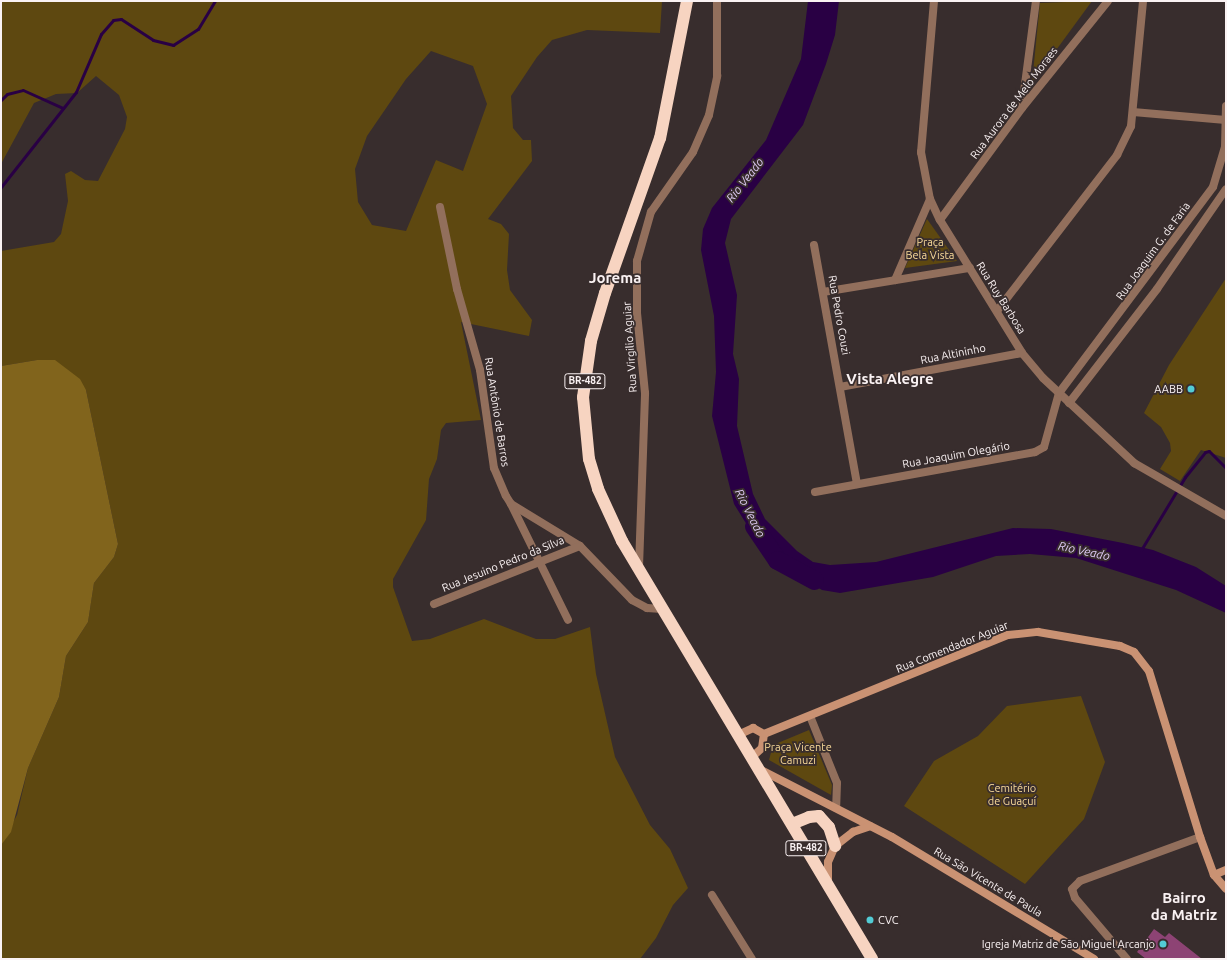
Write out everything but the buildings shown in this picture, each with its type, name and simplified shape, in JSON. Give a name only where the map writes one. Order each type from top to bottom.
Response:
[{"type":"highway","name":"BR-482","points":[[687,1],[660,138],[605,293],[591,341],[583,397],[584,426],[598,489],[622,541],[872,959]]},
{"type":"highway","points":[[792,824],[809,816],[819,816],[829,827],[835,846]]},
{"type":"street","name":"Rua Virgilio Aguiar","points":[[639,568],[645,393],[637,313],[637,261],[651,212],[693,152],[709,115],[717,76],[718,1]]},
{"type":"street","name":"Rua Ruy Barbosa","points":[[934,1],[921,132],[923,169],[930,199],[940,220],[1022,353],[1059,393],[1114,448],[1171,486],[1226,516]]},
{"type":"street","points":[[1022,108],[1036,1]]},
{"type":"street","name":"Rua Aurora de Melo Moraes","points":[[940,220],[1022,108],[1108,1]]},
{"type":"street","points":[[997,311],[1117,155],[1131,126],[1143,1]]},
{"type":"street","name":"Rua Joaquim G. de Faria","points":[[1059,393],[1213,187],[1222,161],[1226,106]]},
{"type":"street","points":[[1133,112],[1226,120]]},
{"type":"street","points":[[1069,403],[1157,289],[1226,189]]},
{"type":"street","points":[[895,280],[930,199]]},
{"type":"street","name":"Rua Antônio de Barros","points":[[440,207],[457,289],[480,370],[494,468],[537,560],[568,620]]},
{"type":"street","name":"Rua Pedro Couzi","points":[[814,245],[857,484]]},
{"type":"street","points":[[823,292],[970,268]]},
{"type":"street","name":"Rua Altininho","points":[[840,386],[1022,353]]},
{"type":"street","name":"Rua Joaquim Olegário","points":[[815,492],[1040,450],[1048,441],[1059,393]]},
{"type":"street","points":[[511,504],[580,546],[632,600],[647,608],[662,609]]},
{"type":"street","name":"Rua Jesuino Pedro da Silva","points":[[434,604],[537,560],[580,546]]},
{"type":"street","name":"Rua Comendador Aguiar","points":[[764,734],[1008,635],[1038,632],[1120,646],[1134,652],[1149,671],[1200,837],[1214,875]]},
{"type":"street","points":[[810,716],[837,783],[836,808]]},
{"type":"street","points":[[738,735],[753,728],[764,734],[762,748],[752,757]]},
{"type":"street","name":"Rua São Vicente de Paula","points":[[758,768],[870,826],[1094,959]]},
{"type":"street","points":[[828,886],[828,862],[835,846],[853,832],[870,826]]},
{"type":"street","points":[[1128,959],[1075,898],[1072,889],[1080,882],[1200,837]]},
{"type":"street","points":[[1226,870],[1214,875],[1226,889]]},
{"type":"street","points":[[712,895],[752,959]]},
{"type":"green space","points":[[1,1],[662,1],[660,33],[587,30],[552,40],[537,57],[511,96],[513,128],[523,140],[531,140],[532,161],[488,219],[501,224],[509,234],[507,270],[510,290],[532,320],[529,336],[461,322],[481,420],[446,423],[441,430],[437,459],[429,479],[426,520],[393,579],[393,587],[412,641],[430,639],[484,619],[536,639],[555,639],[590,627],[596,674],[615,757],[650,825],[670,849],[688,888],[673,905],[656,938],[640,959],[1,959],[1,845],[17,815],[28,768],[59,697],[66,656],[88,622],[94,583],[114,557],[118,544],[86,390],[37,360],[1,366],[1,251],[54,242],[61,234],[68,201],[65,174],[71,171],[85,180],[98,181],[125,129],[127,117],[119,95],[96,76],[77,93],[56,94],[34,103],[1,164]],"holes":[[[431,51],[473,66],[487,104],[463,171],[436,160],[406,231],[372,225],[358,202],[355,169],[367,136],[406,79]]]},
{"type":"green space","points":[[1092,1],[1032,83],[1040,3]]},
{"type":"green space","name":"Praça Bela Vista","points":[[927,219],[957,261],[905,268]]},
{"type":"green space","name":"AABB","points":[[1226,278],[1226,458],[1201,450],[1180,481],[1160,469],[1171,451],[1170,443],[1161,427],[1144,413],[1169,365]]},
{"type":"green space","name":"Cemitério de Guaçuí","points":[[1081,696],[1105,762],[1084,819],[1025,884],[904,806],[934,761],[978,736],[1007,706]]},
{"type":"green space","name":"Praça Vicente Camuzi","points":[[809,730],[832,785],[831,795],[769,760],[773,745]]},
{"type":"shaded area","points":[[37,360],[55,360],[80,379],[86,390],[118,544],[114,557],[94,583],[88,622],[66,656],[59,697],[28,768],[11,832],[1,845],[1,366]]},
{"type":"water","points":[[808,1],[839,1],[835,35],[826,64],[803,125],[731,219],[725,243],[737,295],[733,354],[739,379],[737,426],[753,494],[765,519],[797,551],[813,562],[830,565],[876,562],[1013,528],[1051,529],[1123,543],[1153,550],[1196,567],[1226,586],[1226,613],[1176,590],[1076,558],[1030,554],[996,556],[933,577],[840,593],[822,590],[795,573],[747,525],[734,504],[712,416],[716,372],[714,316],[701,250],[703,229],[712,208],[766,140],[801,59]]},
{"type":"waterway","points":[[1,187],[76,92],[101,34],[113,20],[121,19],[153,40],[173,45],[198,29],[215,1]]},
{"type":"waterway","points":[[1,100],[7,94],[23,90],[63,108]]},
{"type":"waterway","points":[[1141,550],[1185,477],[1205,452],[1209,451],[1226,468]]},
{"type":"waterway","name":"Rio Veado","points":[[754,526],[777,560],[814,580]]},
{"type":"place","name":"AABB","points":[[1191,389]]},
{"type":"place","name":"CVC","points":[[870,920]]},
{"type":"place","name":"Igreja Matriz de São Miguel Arcanjo","points":[[1163,944]]},
{"type":"district","name":"Jorema","points":[[615,278]]},
{"type":"district","name":"Vista Alegre","points":[[890,379]]},
{"type":"district","name":"Bairro da Matriz","points":[[1184,906]]}]
